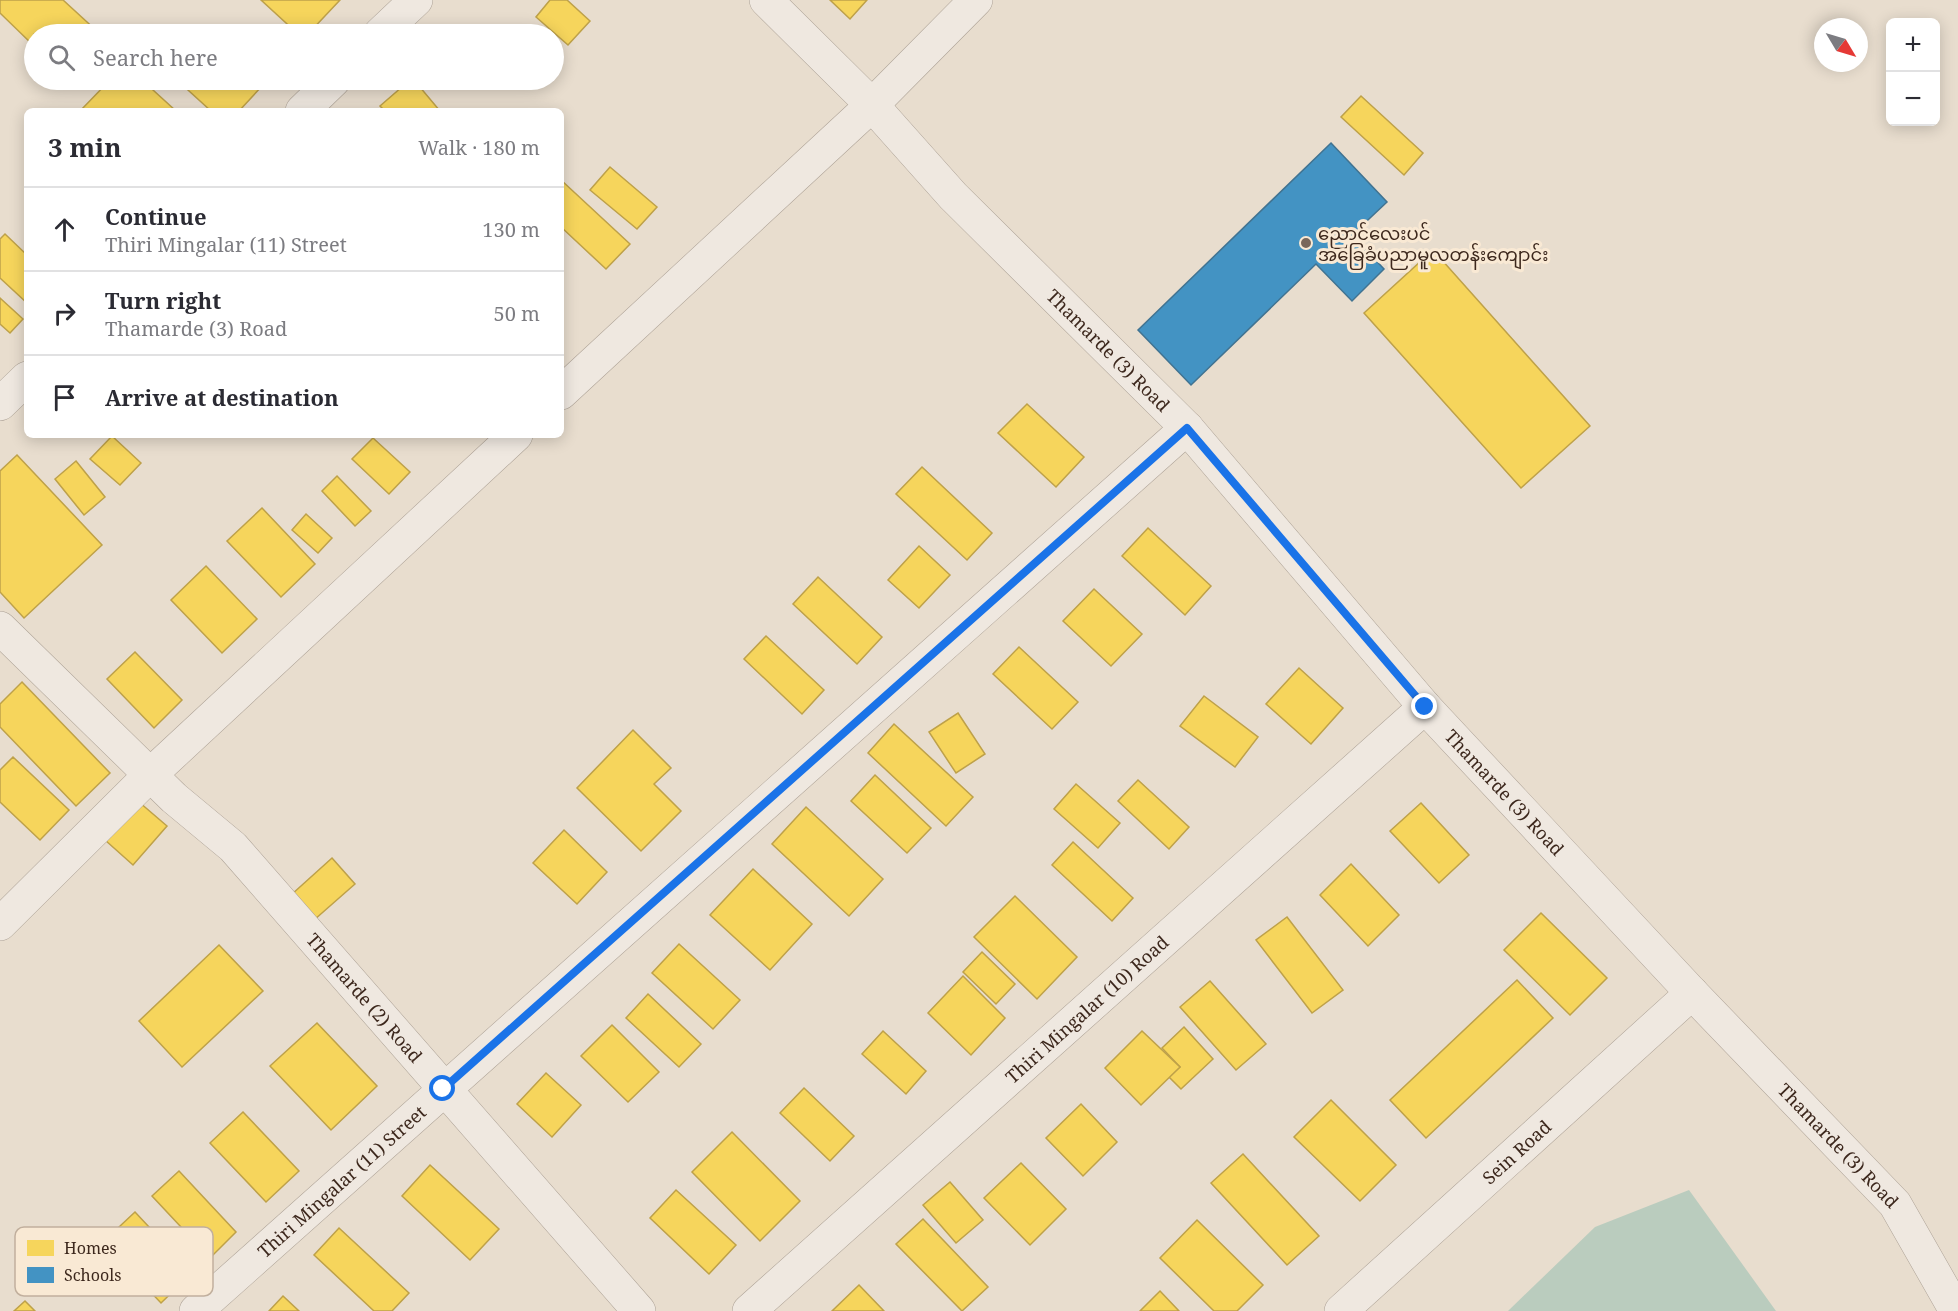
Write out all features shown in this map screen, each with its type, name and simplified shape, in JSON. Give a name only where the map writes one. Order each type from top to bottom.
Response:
[{"type":"street","points":[[391,24],[416,0]]},
{"type":"street","name":"Thamarde (3) Road","points":[[766,0],[872,105],[953,196],[1187,428],[1425,707],[1692,993],[1895,1204],[1956,1311]]},
{"type":"street","points":[[564,390],[872,105],[976,0]]},
{"type":"street","points":[[305,108],[324,90]]},
{"type":"street","points":[[0,404],[24,381]]},
{"type":"street","name":"Thiri Mingalar (11) Street","points":[[213,1296],[1187,428]]},
{"type":"street","points":[[0,924],[151,774],[513,438]]},
{"type":"street","points":[[0,628],[151,774]]},
{"type":"street","name":"Thiri Mingalar (10) Road","points":[[749,1311],[1425,707]]},
{"type":"street","name":"Thamarde (2) Road","points":[[151,774],[174,798],[232,847],[639,1311]]},
{"type":"street","name":"Sein Road","points":[[1341,1311],[1692,993]]},
{"type":"street","name":"Thiri Mingalar (11) Street","points":[[196,1311],[213,1296]]},
{"type":"shaded area","points":[[1689,1190],[1776,1311],[1508,1311],[1595,1227]]},
{"type":"building: Homes","points":[[0,0],[63,0],[89,24],[24,24],[24,36],[0,13]]},
{"type":"building: Homes","points":[[261,0],[340,0],[317,24],[287,24]]},
{"type":"building: Homes","points":[[550,0],[567,0],[590,21],[568,45],[564,42],[564,24],[544,24],[536,17]]},
{"type":"building: Homes","points":[[830,0],[867,0],[850,19]]},
{"type":"building: Homes","points":[[100,90],[153,90],[173,108],[83,108]]},
{"type":"building: Homes","points":[[188,90],[258,90],[242,108],[208,108]]},
{"type":"building: Homes","points":[[398,90],[422,90],[437,108],[382,108],[380,106]]},
{"type":"building: Homes","points":[[1361,96],[1423,153],[1404,175],[1341,117]]},
{"type":"building: Homes","points":[[610,167],[657,207],[637,229],[590,190]]},
{"type":"building: Homes","points":[[564,183],[630,244],[606,269],[564,230]]},
{"type":"building: Homes","points":[[5,234],[24,252],[24,300],[0,278],[0,239]]},
{"type":"building: Homes","points":[[1433,250],[1590,426],[1521,488],[1364,313]]},
{"type":"building: Homes","points":[[0,298],[23,319],[10,333],[0,324]]},
{"type":"building: Homes","points":[[1027,404],[1084,457],[1056,487],[998,433]]},
{"type":"building: Homes","points":[[110,438],[114,438],[141,463],[120,485],[90,459]]},
{"type":"building: Homes","points":[[373,438],[410,472],[389,494],[352,459]]},
{"type":"building: Homes","points":[[17,455],[102,545],[24,618],[0,592],[0,471]]},
{"type":"building: Homes","points":[[76,461],[105,497],[84,515],[55,479]]},
{"type":"building: Homes","points":[[922,467],[992,533],[967,560],[896,494]]},
{"type":"building: Homes","points":[[337,476],[371,511],[355,526],[322,491]]},
{"type":"building: Homes","points":[[262,508],[315,564],[281,597],[227,541]]},
{"type":"building: Homes","points":[[306,514],[332,538],[318,553],[292,530]]},
{"type":"building: Homes","points":[[1148,528],[1211,586],[1185,615],[1122,556]]},
{"type":"building: Homes","points":[[919,546],[950,575],[919,608],[888,580]]},
{"type":"building: Homes","points":[[206,566],[257,619],[222,653],[171,600]]},
{"type":"building: Homes","points":[[818,577],[882,637],[857,664],[793,604]]},
{"type":"building: Homes","points":[[1094,589],[1142,634],[1111,666],[1063,621]]},
{"type":"building: Homes","points":[[766,636],[824,690],[802,714],[744,659]]},
{"type":"building: Homes","points":[[1019,647],[1078,702],[1052,729],[993,674]]},
{"type":"building: Homes","points":[[135,652],[182,700],[154,728],[107,679]]},
{"type":"building: Homes","points":[[1299,668],[1343,708],[1311,744],[1266,704]]},
{"type":"building: Homes","points":[[22,682],[110,773],[76,806],[0,727],[0,704]]},
{"type":"building: Homes","points":[[1204,696],[1258,737],[1235,767],[1180,726]]},
{"type":"building: Homes","points":[[958,713],[985,754],[956,773],[929,732]]},
{"type":"building: Homes","points":[[894,724],[973,797],[946,826],[868,753]]},
{"type":"building: Homes","points":[[633,730],[671,768],[654,784],[681,811],[641,851],[577,788]]},
{"type":"building: Homes","points":[[13,757],[69,810],[40,840],[0,802],[0,770]]},
{"type":"building: Homes","points":[[875,775],[931,828],[907,853],[851,801]]},
{"type":"building: Homes","points":[[1138,780],[1189,827],[1169,849],[1118,801]]},
{"type":"building: Homes","points":[[1076,784],[1120,823],[1098,848],[1054,809]]},
{"type":"building: Homes","points":[[139,802],[167,826],[133,865],[105,840]]},
{"type":"building: Homes","points":[[1421,803],[1469,855],[1439,883],[1390,831]]},
{"type":"building: Homes","points":[[806,807],[883,879],[849,916],[772,844]]},
{"type":"building: Homes","points":[[564,830],[607,872],[577,904],[533,863]]},
{"type":"building: Homes","points":[[1073,842],[1133,898],[1112,921],[1052,865]]},
{"type":"building: Homes","points":[[332,858],[355,884],[314,920],[291,895]]},
{"type":"building: Homes","points":[[1351,864],[1399,915],[1368,946],[1320,895]]},
{"type":"building: Homes","points":[[753,869],[812,924],[770,970],[710,915]]},
{"type":"building: Homes","points":[[1015,896],[1077,957],[1037,999],[974,937]]},
{"type":"building: Homes","points":[[1541,913],[1607,978],[1570,1015],[1504,950]]},
{"type":"building: Homes","points":[[1287,917],[1343,990],[1312,1013],[1256,940]]},
{"type":"building: Homes","points":[[679,944],[740,1000],[713,1029],[652,973]]},
{"type":"building: Homes","points":[[219,945],[263,991],[182,1067],[139,1021]]},
{"type":"building: Homes","points":[[982,952],[1015,984],[996,1004],[963,972]]},
{"type":"building: Homes","points":[[963,976],[1005,1018],[971,1055],[928,1013]]},
{"type":"building: Homes","points":[[1517,980],[1553,1018],[1426,1138],[1390,1100]]},
{"type":"building: Homes","points":[[1210,981],[1266,1044],[1236,1070],[1180,1007]]},
{"type":"building: Homes","points":[[648,994],[701,1044],[679,1067],[626,1018]]},
{"type":"building: Homes","points":[[317,1023],[377,1086],[331,1130],[270,1066]]},
{"type":"building: Homes","points":[[612,1025],[659,1072],[628,1102],[581,1056]]},
{"type":"building: Homes","points":[[1184,1027],[1213,1059],[1181,1089],[1169,1077],[1180,1067],[1162,1048]]},
{"type":"building: Homes","points":[[883,1031],[926,1071],[906,1094],[862,1054]]},
{"type":"building: Homes","points":[[1142,1031],[1180,1067],[1141,1105],[1105,1068]]},
{"type":"building: Homes","points":[[546,1073],[581,1105],[552,1137],[517,1104]]},
{"type":"building: Homes","points":[[804,1088],[854,1136],[830,1161],[780,1113]]},
{"type":"building: Homes","points":[[1331,1100],[1396,1165],[1360,1201],[1294,1137]]},
{"type":"building: Homes","points":[[1081,1104],[1117,1142],[1083,1176],[1046,1138]]},
{"type":"building: Homes","points":[[243,1112],[299,1171],[266,1202],[210,1143]]},
{"type":"building: Homes","points":[[732,1132],[800,1201],[760,1241],[692,1172]]},
{"type":"building: Homes","points":[[1243,1154],[1319,1236],[1287,1265],[1211,1183]]},
{"type":"building: Homes","points":[[1021,1163],[1066,1209],[1030,1245],[984,1198]]},
{"type":"building: Homes","points":[[430,1165],[499,1229],[470,1260],[402,1196]]},
{"type":"building: Homes","points":[[179,1171],[236,1232],[213,1255],[213,1227],[181,1227],[152,1196]]},
{"type":"building: Homes","points":[[950,1182],[983,1220],[956,1243],[923,1205]]},
{"type":"building: Homes","points":[[676,1190],[736,1245],[709,1274],[650,1218]]},
{"type":"building: Homes","points":[[135,1212],[149,1227],[119,1227]]},
{"type":"building: Homes","points":[[923,1219],[988,1287],[962,1311],[896,1244]]},
{"type":"building: Homes","points":[[1197,1220],[1263,1285],[1237,1311],[1214,1311],[1160,1258]]},
{"type":"building: Homes","points":[[339,1228],[409,1293],[392,1311],[374,1311],[314,1255]]},
{"type":"building: Homes","points":[[859,1285],[884,1311],[832,1311]]},
{"type":"building: Homes","points":[[1160,1291],[1179,1311],[1140,1311]]},
{"type":"building: Homes","points":[[154,1296],[168,1296],[161,1303]]},
{"type":"building: Homes","points":[[283,1296],[299,1311],[269,1311]]},
{"type":"building: Homes","points":[[25,1301],[35,1311],[14,1311]]},
{"type":"building: Schools","points":[[1331,143],[1387,202],[1352,235],[1384,269],[1352,301],[1316,264],[1191,385],[1138,330]]},
{"type":"place","name":"ညောင်လေးပင် အခြေခံပညာမူလတန်းကျောင်း","points":[[1306,243]]},
{"type":"route","points":[[443,1089],[1187,428],[1425,707]]}]
